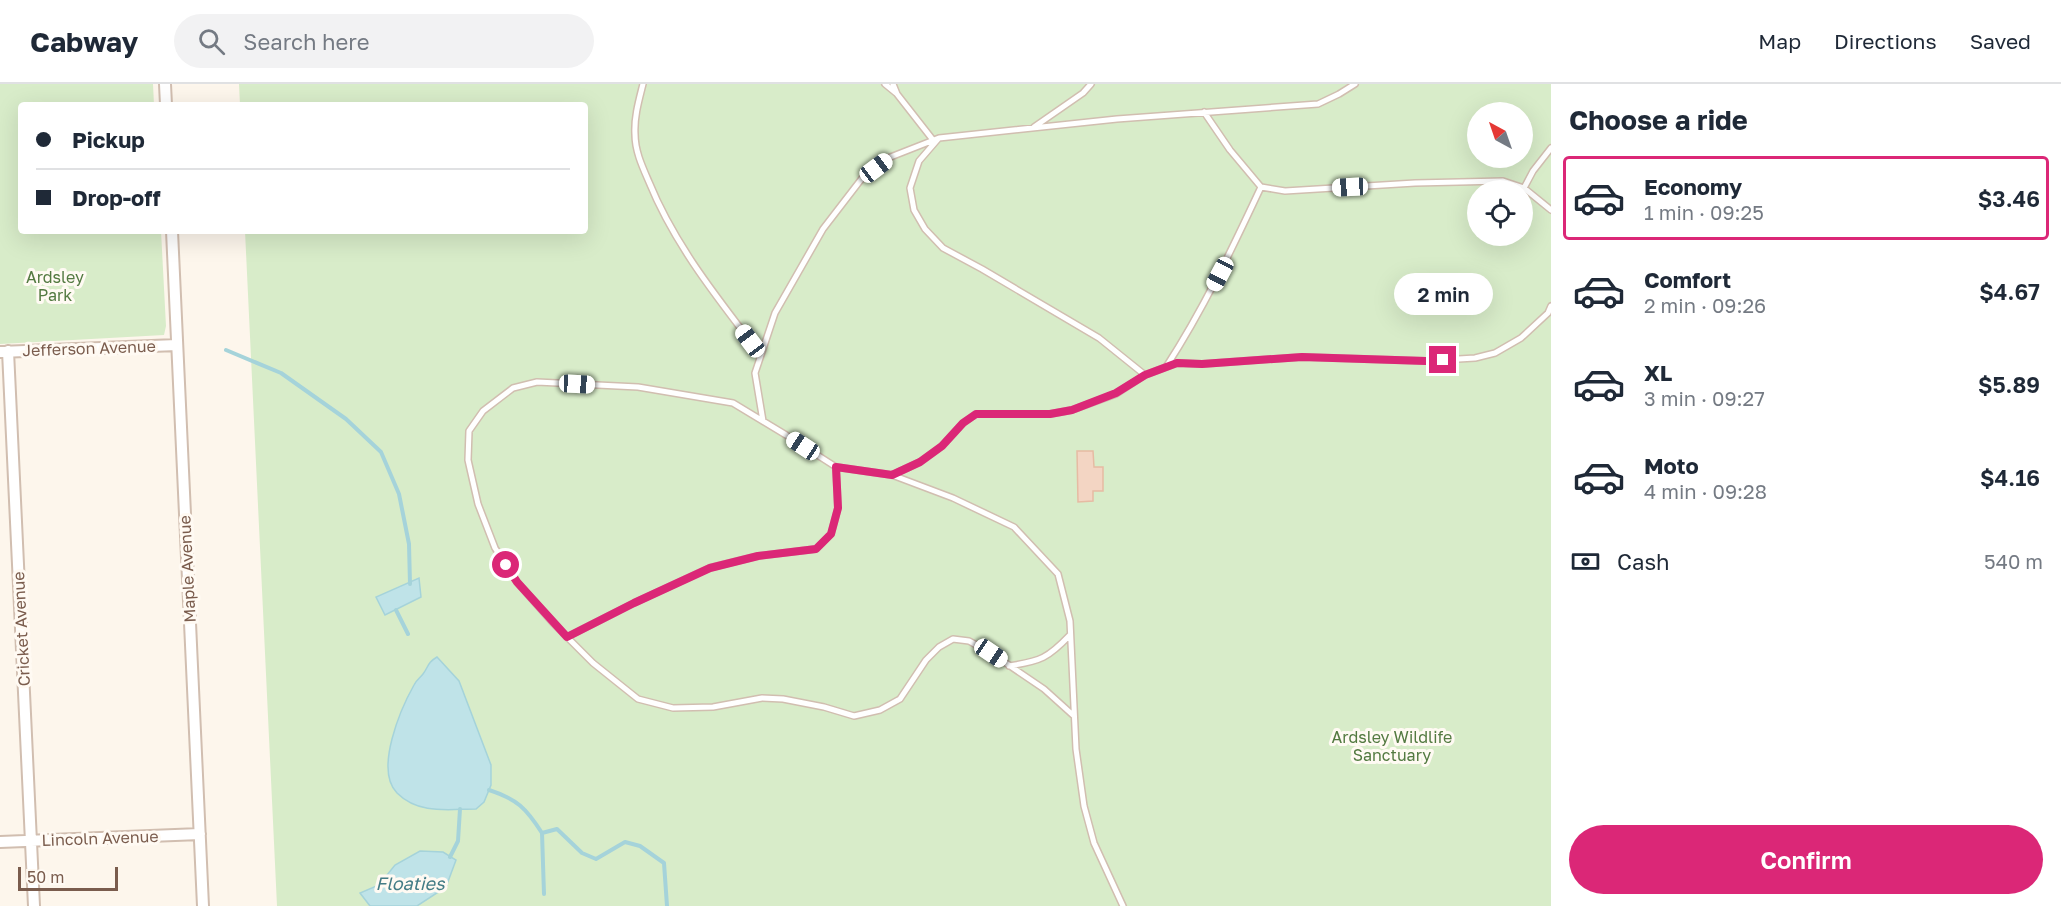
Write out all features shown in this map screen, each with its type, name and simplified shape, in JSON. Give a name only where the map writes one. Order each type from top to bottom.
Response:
[{"type":"street","points":[[165,84],[166,102]]},
{"type":"street","name":"Maple Avenue","points":[[172,234],[203,906]]},
{"type":"street","name":"Jefferson Avenue","points":[[4,352],[177,345]]},
{"type":"street","name":"Cricket Avenue","points":[[4,352],[34,906]]},
{"type":"street","name":"Lincoln Avenue","points":[[0,842],[200,834]]},
{"type":"lane","points":[[643,84],[637,108],[635,134],[639,158],[653,192],[696,269],[761,355]]},
{"type":"lane","points":[[885,84],[897,94],[936,139]]},
{"type":"lane","points":[[893,84],[897,94]]},
{"type":"lane","points":[[1032,128],[1083,93],[1090,84]]},
{"type":"lane","points":[[763,421],[754,373],[775,313],[824,229],[863,177],[888,158],[936,139],[1204,112],[1318,104],[1355,84]]},
{"type":"lane","points":[[1204,112],[1230,150],[1261,187],[1285,191],[1467,182]]},
{"type":"lane","points":[[936,139],[919,161],[910,188],[914,210],[925,229],[943,248],[1099,338],[1145,375]]},
{"type":"lane","points":[[1528,180],[1551,148]]},
{"type":"lane","points":[[1166,367],[1192,327],[1229,256],[1261,187]]},
{"type":"lane","points":[[1533,195],[1551,210]]},
{"type":"lane","points":[[892,475],[920,462],[942,446],[963,423],[976,414],[1050,414],[1072,410],[1116,393],[1145,375],[1177,363],[1202,364],[1302,357],[1426,361],[1475,358],[1495,353],[1521,338],[1548,313],[1551,306]]},
{"type":"lane","points":[[1074,716],[1044,689],[1009,666],[969,641],[953,639],[939,647],[926,660],[900,699],[880,710],[854,716],[783,699],[762,698],[714,707],[673,708],[638,699],[593,663],[567,637],[517,582],[495,548],[478,504],[468,460],[469,431],[483,411],[513,388],[537,382],[638,387],[733,403],[836,467],[892,475],[953,498],[1014,527],[1058,574],[1070,621],[1076,749],[1084,806],[1094,843],[1123,906]]},
{"type":"lane","points":[[567,637],[710,568],[758,556],[816,549],[831,534],[838,508],[836,467]]},
{"type":"lane","points":[[1009,666],[1032,662],[1052,653],[1070,635]]},
{"type":"green space","name":"Ardsley Park","points":[[0,84],[153,84],[154,102],[18,102],[18,234],[161,234],[166,326],[164,335],[0,344]]},
{"type":"green space","name":"Ardsley Wildlife Sanctuary","points":[[239,84],[1551,84],[1551,906],[277,906],[245,234],[588,234],[588,102],[240,102]]},
{"type":"water","points":[[419,578],[421,597],[385,615],[376,597]]},
{"type":"water","points":[[437,657],[459,681],[491,765],[491,785],[484,802],[476,809],[445,810],[415,805],[397,793],[391,783],[388,770],[389,755],[397,723],[415,683]]},
{"type":"water","name":"Floaties","points":[[420,851],[443,852],[456,860],[446,887],[417,906],[370,906],[360,893],[379,885],[395,865]]},
{"type":"building","points":[[1077,451],[1093,451],[1094,467],[1103,467],[1103,491],[1093,491],[1093,501],[1078,502]]},
{"type":"waterway","points":[[226,350],[281,373],[346,419],[381,452],[399,494],[409,544],[410,584]]},
{"type":"waterway","points":[[396,610],[408,634]]},
{"type":"waterway","points":[[489,790],[514,801],[531,817],[542,833],[557,829],[582,853],[596,859],[625,842],[640,846],[664,863],[667,906]]},
{"type":"waterway","points":[[450,857],[458,841],[460,809]]},
{"type":"waterway","points":[[542,833],[544,894]]},
{"type":"route","points":[[506,565],[517,582],[567,637],[710,568],[758,556],[816,549],[831,534],[838,508],[836,467],[892,475],[920,462],[942,446],[963,423],[976,414],[1050,414],[1072,410],[1116,393],[1145,375],[1177,363],[1202,364],[1302,357],[1443,360]]}]
